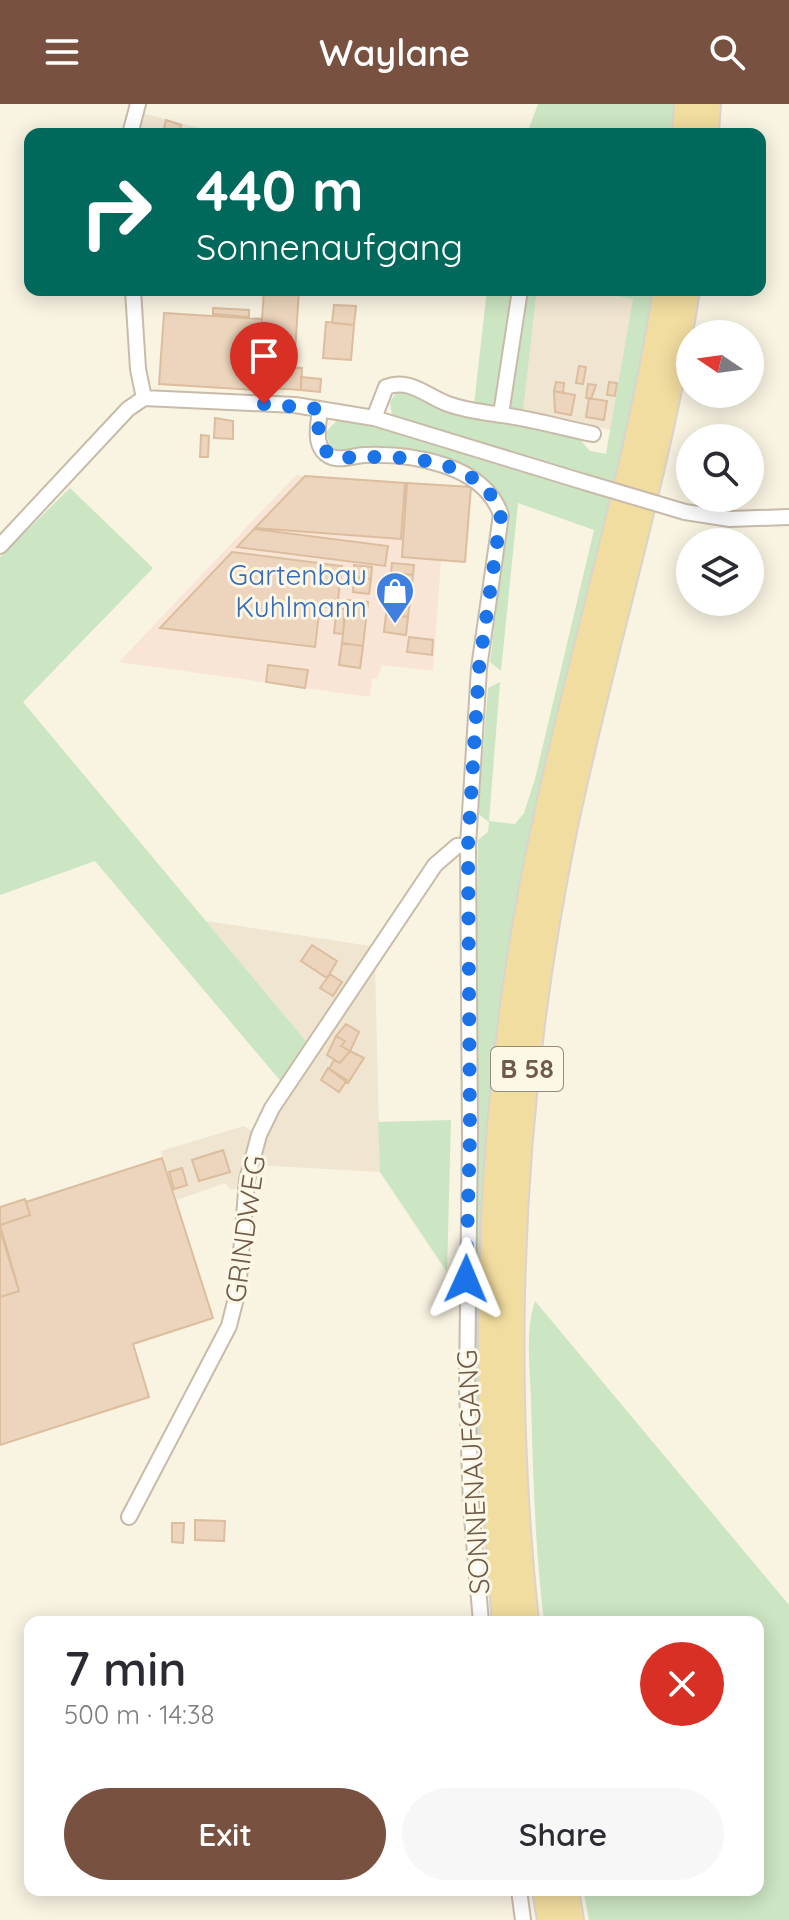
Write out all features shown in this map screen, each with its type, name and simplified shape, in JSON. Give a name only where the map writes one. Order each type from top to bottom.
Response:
[{"type":"main road","points":[[685,128],[687,104]]},
{"type":"main road","points":[[706,128],[708,104]]},
{"type":"main road","name":"B 58","points":[[505,1616],[493,1453],[491,1327],[495,1194],[510,1034],[546,818],[630,473],[665,296]]},
{"type":"main road","name":"B 58","points":[[526,1616],[513,1450],[511,1293],[516,1193],[531,1037],[566,824],[658,442],[686,296]]},
{"type":"main road","points":[[546,1896],[550,1920]]},
{"type":"main road","points":[[567,1896],[571,1920]]},
{"type":"street","points":[[132,128],[138,104]]},
{"type":"street","points":[[133,296],[138,369],[144,398]]},
{"type":"street","points":[[501,414],[519,296]]},
{"type":"street","points":[[374,418],[386,387],[398,383],[412,385],[444,403],[473,413],[501,414],[593,434]]},
{"type":"street","points":[[0,546],[128,409],[144,398],[320,409],[374,418],[685,512],[730,519],[789,517]]},
{"type":"street","name":"SONNENAUFGANG","points":[[320,409],[318,438],[323,451],[334,458],[373,455],[415,459],[471,478],[485,486],[496,500],[501,515],[479,668],[468,845],[470,1135],[467,1387],[471,1506],[480,1616]]},
{"type":"street","name":"GRINDWEG","points":[[129,1517],[229,1326],[238,1290],[247,1180],[259,1135],[272,1108],[435,865],[457,846],[468,845]]},
{"type":"street","points":[[520,1896],[523,1920]]},
{"type":"shaded area","points":[[142,113],[200,128],[138,128]]},
{"type":"shaded area","points":[[536,296],[617,296],[634,299],[611,430],[523,412]]},
{"type":"shaded area","points":[[296,475],[471,487],[441,560],[433,671],[382,665],[377,679],[372,679],[370,697],[119,662]]},
{"type":"shaded area","points":[[206,921],[377,947],[311,1047]]},
{"type":"shaded area","points":[[375,965],[380,1172],[254,1165],[278,1111]]},
{"type":"shaded area","points":[[244,1126],[253,1132],[241,1187],[231,1190],[225,1183],[177,1200],[161,1151]]},
{"type":"green space","points":[[538,104],[677,104],[675,128],[529,128]]},
{"type":"green space","points":[[486,296],[515,296],[497,414],[473,413]]},
{"type":"green space","points":[[522,296],[536,296],[523,412],[508,407]]},
{"type":"green space","points":[[616,296],[656,296],[617,484],[392,415],[390,402],[398,390],[574,433],[590,451],[606,454],[633,299]]},
{"type":"green space","points":[[339,418],[370,423],[613,499],[560,712],[485,1487],[477,1487],[473,1302],[478,840],[488,832],[489,822],[478,814],[488,688],[500,682],[489,821],[515,824],[524,813],[535,779],[594,530],[518,503],[501,671],[490,662],[507,516],[501,498],[489,483],[473,471],[434,454],[374,446],[342,451],[331,449],[326,432]]},
{"type":"green space","points":[[70,488],[153,568],[23,702],[311,1047],[283,1084],[95,861],[0,895],[0,557]]},
{"type":"green space","points":[[451,1120],[447,1272],[380,1172],[378,1122]]},
{"type":"green space","points":[[535,1301],[789,1605],[789,1920],[589,1920],[584,1896],[764,1896],[764,1616],[543,1616],[536,1539],[529,1362]]},
{"type":"building","points":[[166,120],[181,125],[181,128],[164,128]]},
{"type":"building","points":[[264,296],[299,296],[294,367],[259,365]]},
{"type":"building","points":[[334,305],[356,306],[354,325],[332,323]]},
{"type":"building","points":[[213,308],[249,310],[249,317],[213,314]]},
{"type":"building","points":[[164,313],[262,319],[257,390],[159,384]]},
{"type":"building","points":[[326,322],[354,325],[351,360],[323,358]]},
{"type":"building","points":[[272,366],[302,368],[301,390],[270,388]]},
{"type":"building","points":[[579,366],[586,367],[583,384],[576,383]]},
{"type":"building","points":[[301,377],[321,379],[320,392],[301,390]]},
{"type":"building","points":[[556,382],[564,383],[563,393],[554,391]]},
{"type":"building","points":[[609,382],[617,383],[615,396],[607,395]]},
{"type":"building","points":[[588,384],[596,385],[591,399],[586,398]]},
{"type":"building","points":[[554,391],[575,395],[571,415],[555,412]]},
{"type":"building","points":[[589,398],[607,401],[604,420],[586,417]]},
{"type":"building","points":[[215,418],[233,421],[233,439],[214,438]]},
{"type":"building","points":[[201,435],[209,436],[208,457],[200,457]]},
{"type":"building","points":[[305,476],[405,483],[401,539],[255,528]]},
{"type":"building","points":[[407,483],[471,487],[465,562],[402,557]]},
{"type":"building","points":[[254,529],[388,546],[385,566],[237,547]]},
{"type":"building","points":[[232,552],[342,566],[337,608],[320,606],[315,647],[160,628]]},
{"type":"building","points":[[392,563],[414,565],[413,575],[391,572]]},
{"type":"building","points":[[354,565],[372,567],[371,579],[354,577]]},
{"type":"building","points":[[391,572],[413,575],[408,617],[386,614]]},
{"type":"building","points":[[354,577],[371,579],[369,594],[353,592]]},
{"type":"building","points":[[347,600],[368,602],[363,646],[342,643]]},
{"type":"building","points":[[337,608],[345,609],[343,634],[334,633]]},
{"type":"building","points":[[386,614],[408,617],[406,635],[384,632]]},
{"type":"building","points":[[409,637],[433,640],[432,655],[407,652]]},
{"type":"building","points":[[342,643],[363,646],[360,668],[339,665]]},
{"type":"building","points":[[268,665],[308,670],[305,688],[266,682]]},
{"type":"building","points":[[312,945],[337,961],[327,978],[301,961]]},
{"type":"building","points":[[330,974],[342,982],[333,996],[320,988]]},
{"type":"building","points":[[346,1024],[359,1032],[350,1051],[341,1046],[345,1041],[336,1036]]},
{"type":"building","points":[[336,1036],[345,1041],[341,1046],[350,1051],[340,1063],[327,1055]]},
{"type":"building","points":[[350,1051],[364,1058],[348,1083],[329,1069],[334,1060],[340,1063]]},
{"type":"building","points":[[328,1068],[347,1080],[339,1092],[321,1080]]},
{"type":"building","points":[[223,1150],[230,1172],[199,1181],[192,1160]]},
{"type":"building","points":[[162,1158],[213,1318],[133,1344],[149,1397],[0,1445],[0,1297],[19,1291],[0,1225],[30,1215],[26,1202]]},
{"type":"building","points":[[182,1168],[187,1185],[174,1189],[169,1172]]},
{"type":"building","points":[[25,1199],[30,1215],[0,1225],[0,1207]]},
{"type":"building","points":[[0,1230],[19,1291],[0,1297]]},
{"type":"building","points":[[195,1520],[225,1521],[224,1541],[195,1540]]},
{"type":"building","points":[[172,1523],[184,1523],[183,1543],[172,1542]]},
{"type":"place","name":"Gartenbau Kuhlmann","points":[[395,625]]},
{"type":"route","points":[[264,404],[320,409],[318,438],[323,451],[334,458],[386,455],[415,459],[471,478],[485,486],[496,500],[501,515],[479,668],[468,845],[470,1135],[466,1279]]}]
